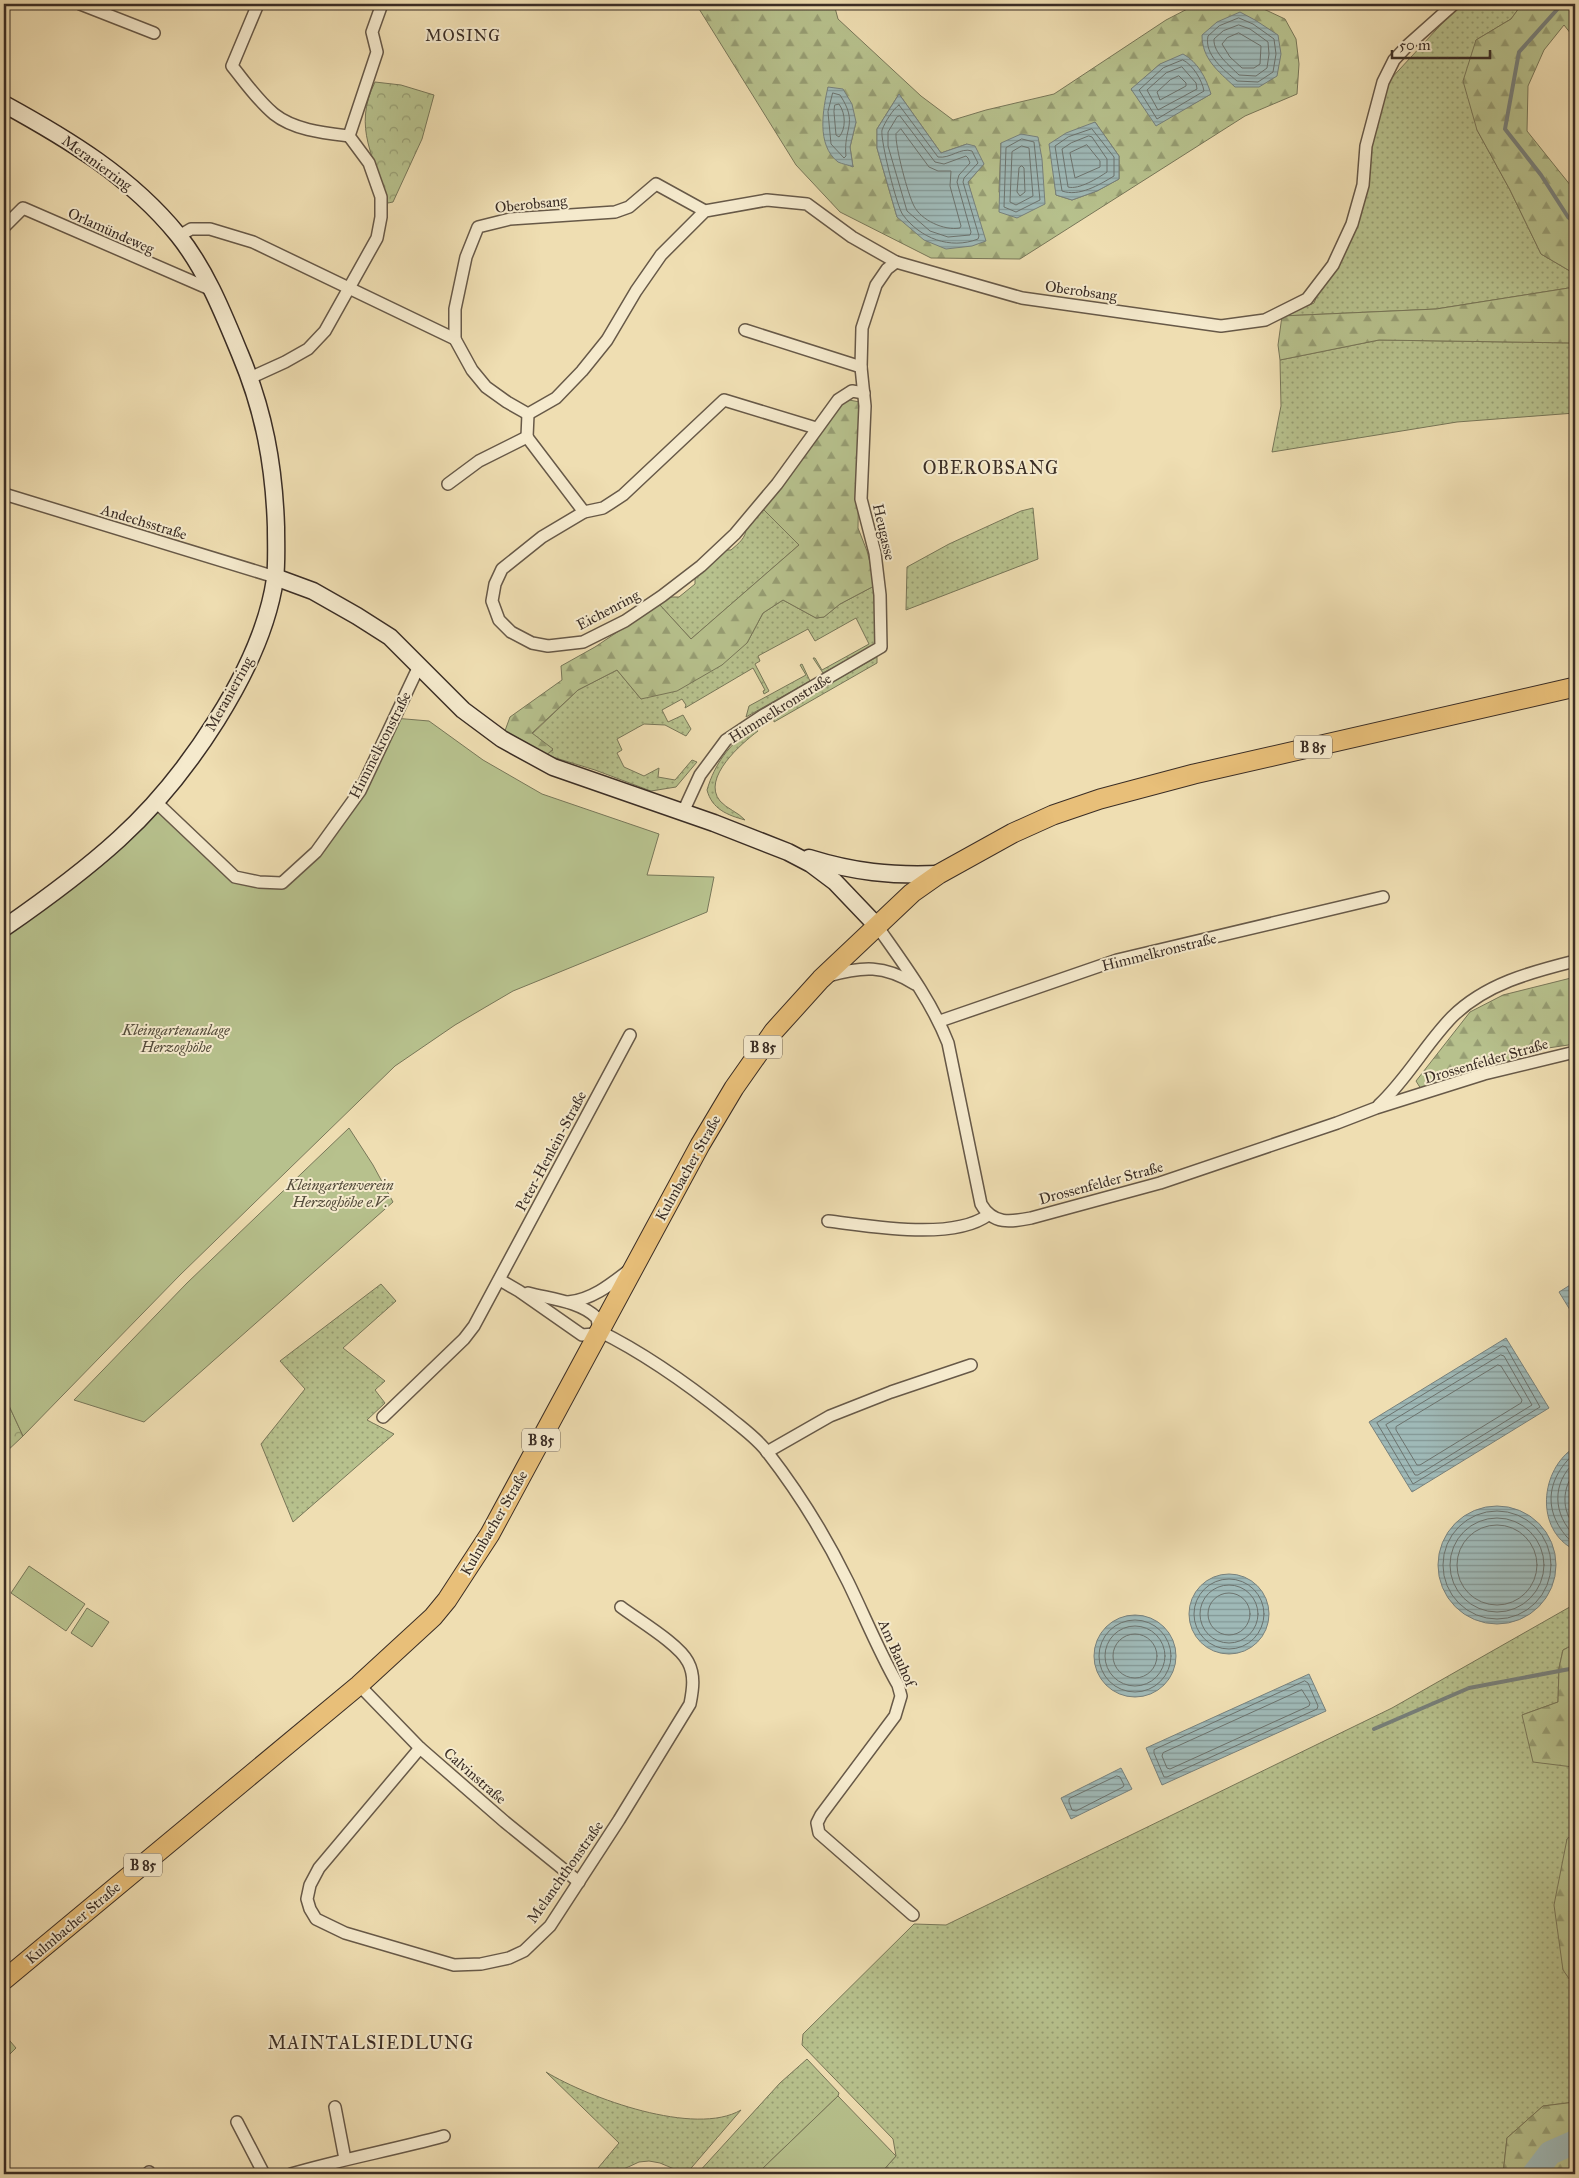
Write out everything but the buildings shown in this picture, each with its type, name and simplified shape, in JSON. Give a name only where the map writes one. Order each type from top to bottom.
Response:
[{"type":"main road","name":"B 85","points":[[939,874],[1014,833],[1052,815],[1100,799],[1194,774],[1575,687]]},
{"type":"main road","name":"Kulmbacher Straße","points":[[4,1980],[359,1685],[433,1617],[462,1579],[490,1534],[633,1266],[734,1088],[774,1031],[821,979],[912,893],[939,874]]},
{"type":"street","points":[[80,4],[154,33]]},
{"type":"street","points":[[250,378],[308,349],[325,330],[350,289],[377,238],[381,217],[381,197],[369,163],[349,136],[298,126],[275,114],[255,95],[232,66],[258,4]]},
{"type":"street","points":[[349,136],[376,52],[372,32],[382,4]]},
{"type":"street","name":"Oberobsang","points":[[528,414],[486,387],[472,370],[455,339],[455,309],[466,257],[478,226],[510,219],[615,212],[629,207],[656,184],[705,211],[767,200],[807,204],[852,237],[896,262],[1022,298],[1221,326],[1265,320],[1307,298],[1334,265],[1352,224],[1363,185],[1366,146],[1383,82],[1394,60],[1454,4]]},
{"type":"street","name":"Meranierring","points":[[4,104],[66,139],[114,172],[148,201],[179,236],[212,290],[250,378],[270,454],[275,498],[275,577],[272,595],[253,651],[229,700],[206,737],[156,802],[119,839],[4,928]]},
{"type":"street","name":"Orlamündeweg","points":[[4,227],[24,208],[212,290]]},
{"type":"street","points":[[584,512],[528,437],[528,414],[556,398],[582,371],[607,340],[636,291],[661,255],[705,211]]},
{"type":"street","points":[[179,236],[191,229],[210,229],[253,242],[455,339]]},
{"type":"street","points":[[864,392],[861,367],[862,328],[876,285],[887,269],[896,262]]},
{"type":"street","points":[[745,330],[861,367]]},
{"type":"street","name":"Eichenring","points":[[816,428],[724,400],[623,495],[603,508],[584,512],[542,537],[520,552],[502,569],[495,584],[492,601],[499,620],[511,632],[532,643],[548,646],[583,642],[625,622],[700,566],[735,534],[777,484],[838,400],[852,391],[864,392]]},
{"type":"street","name":"Heugasse","points":[[864,392],[861,499],[875,553],[880,595],[881,647]]},
{"type":"street","points":[[448,484],[479,461],[528,437]]},
{"type":"street","name":"Andechsstraße","points":[[4,494],[275,577]]},
{"type":"street","points":[[275,577],[313,592],[390,637],[463,710],[502,738],[547,764],[683,812],[788,852],[840,867],[868,873],[895,875],[939,874]]},
{"type":"street","name":"Himmelkronstraße","points":[[683,812],[700,774],[726,740],[762,716],[881,647]]},
{"type":"street","name":"Himmelkronstraße","points":[[156,802],[234,877],[259,882],[282,883],[316,852],[360,791],[419,666]]},
{"type":"street","points":[[788,852],[811,864],[835,882],[877,926],[919,986],[940,1022],[948,1043],[981,1204],[988,1215],[973,1224],[937,1229],[890,1229],[828,1221]]},
{"type":"street","name":"Himmelkronstraße","points":[[940,1022],[1117,960],[1383,897]]},
{"type":"street","name":"Drossenfelder Straße","points":[[1376,1108],[1400,1084],[1452,1017],[1473,999],[1497,986],[1524,975],[1575,961]]},
{"type":"street","points":[[821,979],[851,970],[878,968],[896,974],[919,986]]},
{"type":"street","name":"Peter-Henlein-Straße","points":[[383,1417],[464,1339],[500,1280],[630,1035]]},
{"type":"street","name":"Drossenfelder Straße","points":[[988,1215],[1001,1221],[1014,1222],[1160,1183],[1337,1124],[1376,1108],[1484,1074],[1575,1052]]},
{"type":"street","points":[[562,1301],[576,1301],[588,1297],[613,1283],[633,1266]]},
{"type":"street","points":[[500,1280],[582,1335],[591,1335],[600,1331],[597,1318],[591,1313],[562,1301],[519,1291]]},
{"type":"street","name":"Am Bauhof","points":[[600,1331],[625,1343],[678,1379],[748,1433],[767,1452],[808,1510],[847,1580],[898,1685],[901,1696],[895,1716],[817,1823],[819,1833],[913,1915]]},
{"type":"street","points":[[767,1452],[830,1416],[891,1392],[971,1366]]},
{"type":"street","name":"Melanchthonstraße","points":[[420,1748],[319,1868],[310,1885],[307,1899],[310,1909],[316,1918],[345,1933],[454,1965],[497,1961],[524,1951],[550,1926],[579,1882],[686,1714],[692,1694],[693,1676],[684,1656],[621,1608]]},
{"type":"street","name":"Calvinstraße","points":[[359,1685],[420,1748],[504,1822],[579,1882]]},
{"type":"street","points":[[336,2106],[345,2159]]},
{"type":"street","points":[[237,2122],[264,2174]]},
{"type":"street","points":[[291,2174],[345,2159],[404,2147],[444,2136]]},
{"type":"green space","points":[[696,4],[834,4],[838,19],[921,96],[953,120],[1054,94],[1166,20],[1197,4],[1253,4],[1285,19],[1296,39],[1299,64],[1297,94],[1245,116],[1020,259],[931,258],[840,212],[796,165]],"holes":[[[1160,64],[1211,94],[1186,108],[1131,90]],[[828,87],[856,122],[850,147],[853,167]],[[899,94],[941,153],[967,144],[984,164],[968,182],[973,201],[897,217],[877,148],[877,129]],[[1095,122],[1119,156],[1119,179],[1097,191],[1072,200],[1056,195],[1054,175]],[[1001,143],[1017,218],[999,192]]]},
{"type":"green space","points":[[1460,4],[1522,4],[1511,19],[1476,40],[1477,130],[1510,190],[1541,254],[1575,274],[1575,287],[1436,309],[1282,316],[1314,303],[1351,214],[1387,83]]},
{"type":"green space","points":[[1522,4],[1575,4],[1575,39],[1564,25],[1544,50],[1528,86],[1527,131],[1575,191],[1575,274],[1541,254],[1510,190],[1477,130],[1463,81],[1476,40],[1511,19]]},
{"type":"green space","points":[[375,82],[401,85],[434,95],[422,139],[393,202],[388,203],[372,157],[366,129],[368,99]]},
{"type":"green space","points":[[1575,287],[1575,343],[1379,340],[1280,360],[1278,345],[1282,316],[1436,309]]},
{"type":"green space","points":[[1379,340],[1575,343],[1575,413],[1457,422],[1272,452],[1281,406],[1280,360]]},
{"type":"green space","points":[[849,400],[860,402],[858,528],[867,551],[876,585],[840,604],[824,617],[816,618],[783,600],[763,613],[747,643],[722,665],[677,691],[641,699],[617,670],[578,690],[532,733],[553,749],[541,760],[502,739],[510,717],[562,680],[561,666],[595,647],[659,604],[691,639],[799,545],[763,509],[783,486],[822,426],[840,406]]},
{"type":"green space","points":[[1033,508],[1038,559],[906,610],[907,567],[949,544],[1021,511]]},
{"type":"green space","points":[[763,509],[799,545],[691,639],[659,604],[670,597],[679,597],[695,584],[695,576],[724,550],[731,550],[739,543],[745,535],[746,528]]},
{"type":"green space","points":[[876,585],[876,643],[874,646],[823,673],[813,658],[815,658],[822,670],[869,644],[856,618],[815,641],[808,629],[758,656],[760,661],[755,664],[769,691],[764,694],[763,691],[765,690],[753,668],[685,708],[686,705],[682,699],[662,710],[668,722],[683,715],[691,729],[686,736],[665,725],[644,724],[617,739],[622,750],[617,753],[624,767],[644,776],[659,768],[658,777],[675,780],[692,760],[697,762],[676,787],[651,791],[595,770],[546,755],[553,750],[532,734],[578,690],[617,670],[641,699],[747,643],[763,613],[783,600],[816,618],[824,617],[840,604]]},
{"type":"green space","points":[[877,657],[877,663],[774,722],[774,715]]},
{"type":"green space","points":[[802,664],[810,681],[746,717],[749,706],[806,675],[800,665]]},
{"type":"green space","name":"Kleingartenanlage Herzoghöhe","points":[[394,718],[429,721],[483,760],[542,794],[659,834],[647,875],[714,877],[707,912],[513,991],[455,1025],[395,1066],[180,1275],[23,1436],[4,1395],[4,928],[156,802],[235,877],[282,883],[316,852],[360,791]]},
{"type":"green space","points":[[752,728],[758,731],[734,752],[719,772],[716,782],[716,792],[720,801],[745,820],[732,816],[716,807],[709,797],[707,790],[714,771],[724,755],[736,741]]},
{"type":"green space","points":[[1575,977],[1575,1044],[1548,1048],[1421,1089],[1416,1081],[1470,1012],[1503,995]]},
{"type":"green space","name":"Kleingartenverein Herzoghöhe e.V.","points":[[349,1128],[373,1165],[393,1202],[144,1422],[74,1400],[187,1283]]},
{"type":"green space","points":[[381,1284],[396,1301],[343,1348],[385,1381],[375,1390],[385,1403],[367,1420],[394,1434],[293,1522],[261,1444],[305,1389],[280,1361]]},
{"type":"green space","points":[[4,1395],[23,1436],[4,1454]]},
{"type":"green space","points":[[29,1566],[85,1604],[66,1631],[11,1593]]},
{"type":"green space","points":[[1575,1604],[1575,1644],[1563,1650],[1559,1668],[1558,1702],[1522,1715],[1575,1770],[1575,1832],[1567,1839],[1563,1969],[1575,1987],[1575,2102],[1543,2106],[1507,2138],[1503,2174],[880,2174],[896,2156],[893,2139],[802,2045],[803,2034],[914,1924],[946,1925],[1392,1708]]},
{"type":"green space","points":[[87,1608],[109,1622],[92,1647],[71,1633]]},
{"type":"green space","points":[[1575,1644],[1575,1770],[1573,1767],[1533,1762],[1522,1715],[1558,1702],[1559,1668],[1563,1650]]},
{"type":"green space","points":[[1575,1832],[1575,1987],[1563,1970],[1554,1905],[1567,1839]]},
{"type":"green space","points":[[4,2034],[16,2048],[4,2060]]},
{"type":"green space","points":[[807,2059],[839,2093],[838,2096],[762,2169],[754,2174],[697,2174],[780,2083]]},
{"type":"green space","points":[[546,2072],[588,2093],[614,2103],[670,2117],[697,2119],[721,2117],[741,2110],[686,2174],[660,2163],[649,2161],[639,2162],[613,2174],[593,2174],[619,2143]]},
{"type":"green space","points":[[838,2096],[896,2156],[880,2174],[754,2174],[762,2169]]},
{"type":"green space","points":[[1575,2102],[1575,2174],[1503,2174],[1507,2138],[1543,2106]]},
{"type":"water","points":[[1240,12],[1278,35],[1281,54],[1277,76],[1259,87],[1235,87],[1212,64],[1205,51],[1202,35],[1217,22]]},
{"type":"water","points":[[1183,54],[1193,61],[1201,71],[1211,94],[1156,126],[1131,89],[1160,64]]},
{"type":"water","points":[[828,87],[843,89],[852,104],[856,122],[850,147],[853,167],[838,162],[826,146],[823,116]]},
{"type":"water","points":[[899,94],[941,153],[967,144],[975,146],[984,164],[968,182],[986,241],[972,246],[946,249],[924,240],[897,217],[877,148],[877,129]]},
{"type":"water","points":[[1095,122],[1119,156],[1119,179],[1097,191],[1072,200],[1056,195],[1049,144],[1066,133]]},
{"type":"water","points":[[1021,134],[1038,137],[1042,159],[1045,204],[1017,218],[999,212],[1001,143]]},
{"type":"water","points":[[1575,1282],[1575,1318],[1559,1292]]},
{"type":"water","points":[[1506,1338],[1549,1408],[1412,1492],[1369,1422]]},
{"type":"water","points":[[1575,1447],[1575,1550],[1562,1541],[1553,1529],[1546,1499],[1554,1470],[1563,1457]]},
{"type":"water","points":[[1497,1506],[1519,1511],[1539,1523],[1551,1543],[1556,1565],[1551,1587],[1539,1607],[1519,1619],[1497,1624],[1475,1619],[1455,1607],[1443,1587],[1438,1565],[1443,1543],[1455,1523],[1475,1511]]},
{"type":"water","points":[[1229,1574],[1244,1577],[1257,1586],[1266,1599],[1269,1614],[1266,1629],[1257,1642],[1244,1651],[1229,1654],[1214,1651],[1201,1642],[1192,1629],[1189,1614],[1192,1599],[1201,1586],[1214,1577]]},
{"type":"water","points":[[1135,1615],[1151,1618],[1164,1627],[1173,1640],[1176,1656],[1173,1672],[1164,1685],[1151,1694],[1135,1697],[1119,1694],[1106,1685],[1097,1672],[1094,1656],[1097,1640],[1106,1627],[1119,1618]]},
{"type":"water","points":[[1309,1674],[1326,1711],[1162,1785],[1146,1748]]},
{"type":"water","points":[[1121,1768],[1132,1789],[1071,1819],[1061,1798]]},
{"type":"waterway","points":[[1562,4],[1519,52],[1505,129],[1541,175],[1568,217],[1575,222]]},
{"type":"waterway","points":[[1374,1729],[1469,1688],[1575,1668]]},
{"type":"waterway","points":[[1534,2174],[1550,2153],[1575,2142]]},
{"type":"district","name":"MOSING","points":[[463,35]]},
{"type":"district","name":"OBEROBSANG","points":[[991,468]]},
{"type":"district","name":"MAINTALSIEDLUNG","points":[[371,2043]]}]
